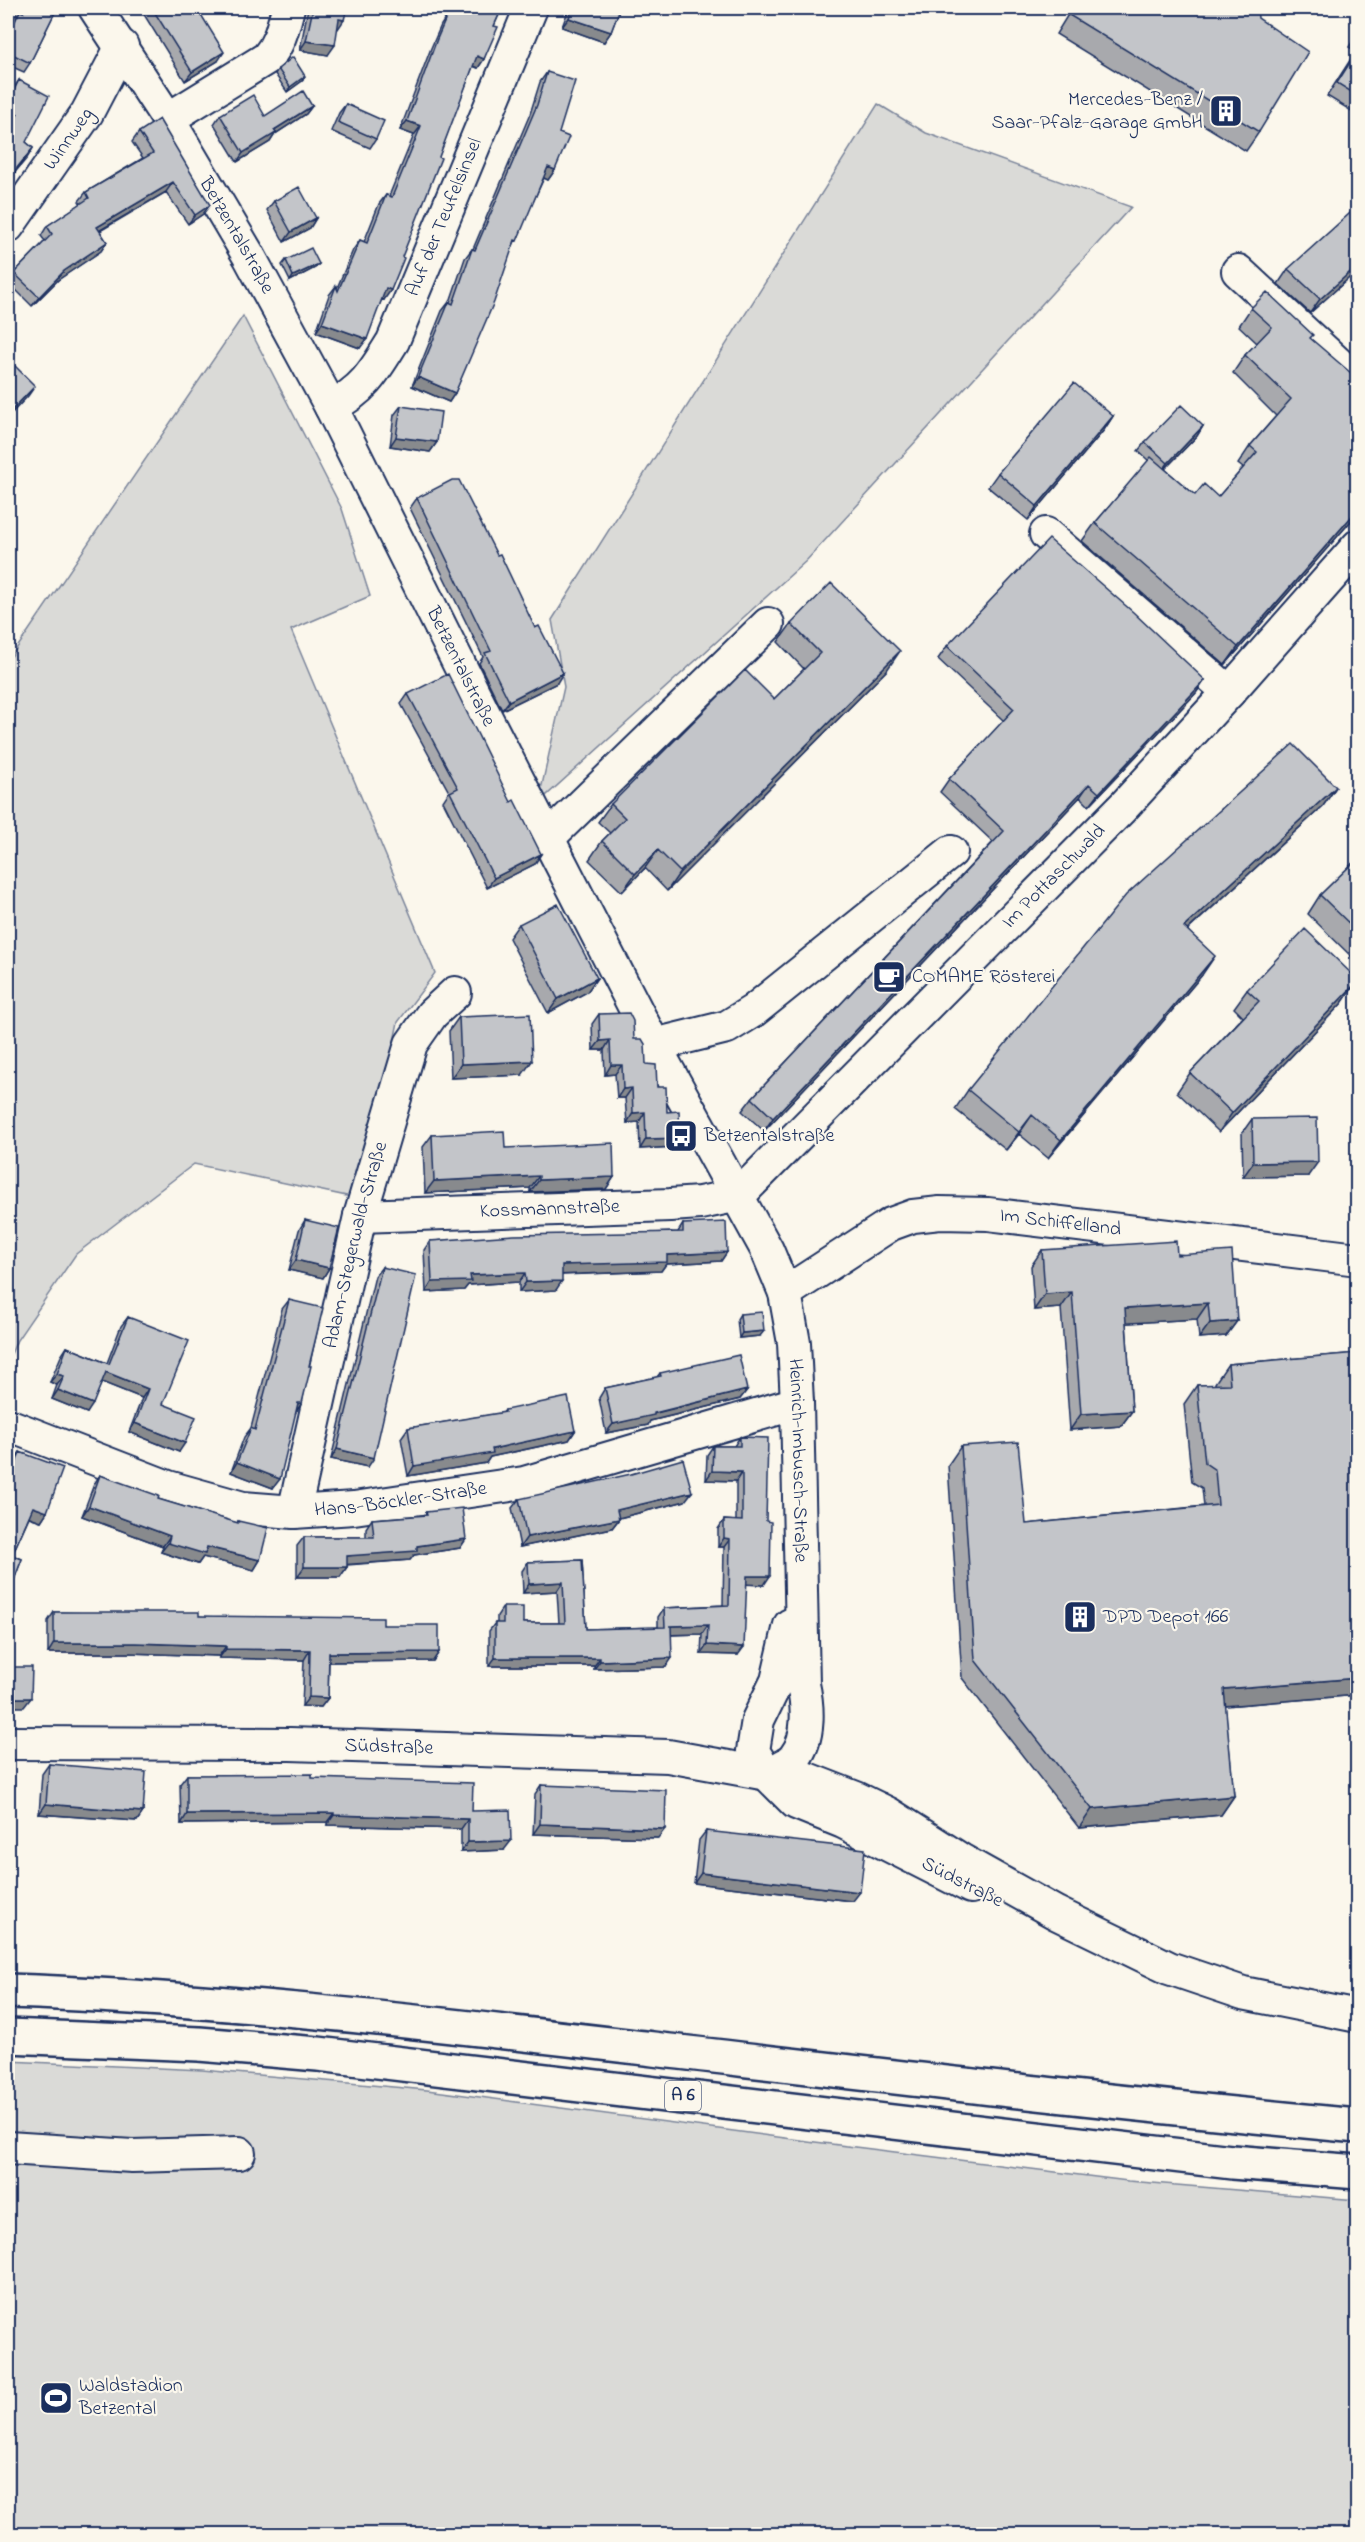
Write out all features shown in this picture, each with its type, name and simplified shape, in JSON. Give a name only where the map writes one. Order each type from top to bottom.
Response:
[{"type":"highway","name":"A 6","points":[[8,1990],[236,2004],[399,2019],[1095,2100],[1358,2126]]},
{"type":"highway","name":"A 6","points":[[8,2036],[199,2044],[318,2054],[1209,2160],[1358,2172]]},
{"type":"street","name":"Betzentalstraße","points":[[95,8],[168,119],[249,256],[331,407],[654,1045],[767,1250],[785,1293],[794,1343]]},
{"type":"street","points":[[168,119],[267,58],[276,48],[288,8]]},
{"type":"street","name":"Auf der Teufelsinsel","points":[[331,407],[358,391],[371,376],[393,341],[531,8]]},
{"type":"street","name":"Winnweg","points":[[8,226],[87,113],[122,46]]},
{"type":"street","points":[[1238,271],[1358,382]]},
{"type":"street","points":[[1046,534],[1229,692]]},
{"type":"street","name":"Im Pottaschwald","points":[[738,1195],[1124,806],[1358,546]]},
{"type":"street","points":[[548,838],[768,624]]},
{"type":"street","points":[[654,1045],[727,1027],[753,1011],[951,852]]},
{"type":"street","name":"Adam-Stegerwald-Straße","points":[[294,1512],[360,1216],[411,1044],[432,1014],[455,993]]},
{"type":"street","name":"Kossmannstraße","points":[[360,1216],[670,1205],[700,1203],[738,1195]]},
{"type":"street","name":"Im Schiffelland","points":[[785,1293],[891,1224],[913,1216],[940,1213],[988,1214],[1358,1259]]},
{"type":"street","name":"Heinrich-Imbusch-Straße","points":[[794,1343],[803,1684],[808,1704],[804,1735],[795,1758],[767,1774],[753,1751],[758,1720],[777,1681],[800,1577]]},
{"type":"street","name":"Hans-Böckler-Straße","points":[[8,1425],[168,1487],[243,1508],[294,1512],[354,1508],[524,1484],[797,1403]]},
{"type":"street","name":"Südstraße","points":[[8,1743],[290,1744],[668,1756],[767,1774],[796,1803],[843,1822],[1073,1940],[1124,1962],[1169,1968],[1243,1993],[1358,2016]]},
{"type":"street","points":[[8,2148],[132,2156],[239,2153]]},
{"type":"shaded area","points":[[878,104],[926,133],[1131,207],[806,561],[538,803],[564,687],[552,620]]},
{"type":"shaded area","points":[[243,316],[342,509],[370,596],[291,630],[435,973],[398,1022],[361,1199],[194,1164],[76,1254],[17,1340],[8,1361],[8,661]]},
{"type":"shaded area","points":[[8,2061],[202,2070],[427,2090],[1128,2181],[1357,2200],[1357,2534],[8,2534]]},
{"type":"building","points":[[21,8],[57,8],[30,63],[8,52],[8,36],[20,11],[23,12]]},
{"type":"building","points":[[152,8],[197,8],[224,52],[192,72]]},
{"type":"building","points":[[313,8],[347,8],[344,20],[339,19],[335,45],[306,41]]},
{"type":"building","points":[[455,8],[502,8],[494,26],[498,27],[484,59],[477,56],[439,157],[441,158],[402,257],[404,258],[391,290],[386,288],[367,339],[322,323],[336,286],[338,291],[360,240],[367,243],[386,195],[392,197],[421,126],[407,121],[437,39],[447,16],[451,17]]},
{"type":"building","points":[[572,8],[620,8],[611,32],[569,18]]},
{"type":"building","name":"Mercedes-Benz / Saar-Pfalz-Garage GmbH","points":[[1074,8],[1257,8],[1258,18],[1308,52],[1259,132],[1069,15]]},
{"type":"building","points":[[1358,50],[1358,96],[1337,83]]},
{"type":"building","points":[[293,57],[305,76],[290,87],[278,69]]},
{"type":"building","points":[[547,72],[575,81],[559,133],[569,137],[555,170],[548,167],[517,241],[515,240],[494,302],[455,393],[418,377],[449,302],[453,304],[472,249],[475,250],[537,105]]},
{"type":"building","points":[[19,80],[49,96],[26,142],[33,148],[8,179],[8,127],[18,114],[8,109],[8,102]]},
{"type":"building","points":[[303,91],[312,106],[274,130],[276,133],[243,153],[220,115],[253,95],[265,116]]},
{"type":"building","points":[[346,104],[384,121],[376,139],[338,122]]},
{"type":"building","points":[[159,119],[210,205],[195,215],[173,182],[97,227],[107,242],[64,271],[39,297],[14,273],[52,234],[47,226],[89,198],[86,192],[153,153],[139,132]]},
{"type":"building","points":[[299,187],[316,218],[291,232],[274,201]]},
{"type":"building","points":[[1358,206],[1358,265],[1320,299],[1288,269]]},
{"type":"building","points":[[311,248],[319,264],[293,276],[286,260]]},
{"type":"building","points":[[1267,292],[1313,335],[1310,338],[1358,379],[1358,509],[1238,647],[1095,523],[1151,457],[1195,495],[1204,484],[1218,497],[1257,452],[1250,446],[1291,399],[1245,355],[1272,327],[1251,308]]},
{"type":"building","points":[[8,359],[35,386],[8,414]]},
{"type":"building","points":[[1074,383],[1113,416],[1037,506],[998,473]]},
{"type":"building","points":[[1181,405],[1203,426],[1168,463],[1145,442]]},
{"type":"building","points":[[401,406],[441,412],[437,442],[396,437]]},
{"type":"building","points":[[452,480],[459,480],[497,555],[500,554],[535,628],[539,626],[563,673],[509,701],[485,653],[491,651],[417,498]]},
{"type":"building","points":[[1049,539],[1133,612],[1205,680],[1099,793],[1089,784],[773,1118],[752,1098],[1004,831],[949,779],[1014,709],[947,646]]},
{"type":"building","points":[[831,583],[900,651],[680,872],[658,850],[635,874],[602,841],[625,818],[611,804],[745,670],[774,699],[820,653],[791,624]]},
{"type":"building","points":[[448,674],[511,802],[514,800],[541,854],[494,878],[450,792],[458,788],[408,694]]},
{"type":"building","points":[[1293,744],[1336,787],[1184,927],[1215,956],[1061,1140],[1032,1115],[1019,1132],[968,1090],[1126,895]]},
{"type":"building","points":[[1358,858],[1358,932],[1320,895]]},
{"type":"building","points":[[558,904],[597,978],[558,999],[519,924]]},
{"type":"building","points":[[1305,929],[1355,977],[1355,984],[1232,1113],[1190,1073],[1259,1001],[1247,990]]},
{"type":"building","points":[[629,1013],[633,1021],[634,1039],[642,1039],[645,1044],[646,1064],[656,1065],[657,1087],[666,1087],[667,1112],[679,1111],[680,1138],[646,1139],[645,1112],[633,1113],[632,1088],[623,1089],[622,1065],[611,1065],[610,1040],[600,1041],[599,1014]]},
{"type":"building","points":[[530,1014],[532,1061],[461,1064],[459,1017]]},
{"type":"building","points":[[1317,1118],[1318,1162],[1253,1163],[1252,1119]]},
{"type":"building","points":[[504,1131],[505,1148],[613,1143],[614,1177],[539,1180],[539,1176],[434,1181],[432,1135]]},
{"type":"building","points":[[305,1220],[339,1228],[329,1268],[296,1260]]},
{"type":"building","points":[[726,1222],[727,1252],[667,1255],[667,1262],[562,1265],[562,1281],[526,1282],[525,1273],[470,1275],[471,1281],[432,1282],[430,1241],[514,1235],[683,1232],[683,1224]]},
{"type":"building","points":[[1176,1241],[1177,1255],[1232,1251],[1237,1321],[1210,1323],[1208,1303],[1125,1308],[1132,1411],[1081,1414],[1072,1292],[1045,1294],[1042,1250]]},
{"type":"building","points":[[382,1267],[416,1275],[374,1458],[337,1449]]},
{"type":"building","points":[[289,1300],[323,1308],[302,1403],[298,1403],[280,1479],[237,1462],[251,1428],[255,1430]]},
{"type":"building","points":[[762,1312],[764,1331],[742,1333],[740,1314]]},
{"type":"building","points":[[128,1317],[189,1341],[163,1404],[196,1417],[185,1443],[135,1423],[148,1389],[106,1372],[93,1404],[58,1390],[64,1376],[57,1374],[67,1347],[109,1364]]},
{"type":"building","name":"DPD Depot 166","points":[[1358,1353],[1358,1678],[1224,1689],[1234,1796],[1092,1809],[975,1660],[961,1446],[1018,1442],[1026,1524],[1218,1505],[1215,1470],[1205,1463],[1197,1385],[1230,1384],[1228,1364]]},
{"type":"building","points":[[739,1355],[747,1390],[613,1424],[605,1388]]},
{"type":"building","points":[[568,1397],[575,1431],[492,1449],[493,1453],[414,1466],[408,1428],[505,1412],[505,1410]]},
{"type":"building","points":[[740,1437],[768,1438],[766,1521],[771,1522],[770,1576],[747,1576],[744,1647],[707,1645],[708,1625],[669,1626],[671,1626],[672,1658],[600,1661],[600,1658],[495,1658],[495,1623],[503,1623],[503,1607],[523,1607],[523,1623],[565,1623],[563,1582],[529,1584],[528,1562],[582,1560],[586,1629],[665,1627],[664,1608],[729,1605],[730,1539],[724,1538],[724,1520],[742,1521],[742,1472],[712,1471],[713,1446],[740,1446]]},
{"type":"building","points":[[20,1452],[63,1468],[47,1512],[33,1507],[12,1555],[22,1559],[8,1595],[8,1486]]},
{"type":"building","points":[[683,1459],[692,1492],[617,1510],[619,1519],[527,1537],[519,1499],[631,1474]]},
{"type":"building","points":[[100,1475],[159,1496],[158,1499],[238,1523],[238,1521],[268,1528],[260,1560],[207,1547],[205,1554],[168,1543],[170,1536],[89,1506]]},
{"type":"building","points":[[462,1508],[466,1539],[417,1546],[417,1551],[347,1556],[347,1567],[304,1567],[304,1537],[374,1537],[372,1519],[427,1515],[426,1512]]},
{"type":"building","points":[[54,1612],[199,1612],[199,1616],[383,1618],[383,1625],[439,1625],[439,1652],[329,1653],[328,1698],[309,1697],[310,1650],[226,1649],[226,1646],[135,1643],[54,1643]]},
{"type":"building","points":[[8,1667],[32,1667],[31,1698],[8,1698]]},
{"type":"building","points":[[49,1764],[146,1772],[143,1812],[46,1804]]},
{"type":"building","points":[[312,1774],[312,1778],[473,1783],[472,1811],[510,1810],[511,1841],[468,1842],[468,1819],[334,1815],[334,1813],[187,1814],[187,1775]]},
{"type":"building","points":[[541,1785],[666,1790],[665,1829],[540,1824]]},
{"type":"building","points":[[706,1831],[865,1849],[860,1892],[701,1873]]},
{"type":"place","name":"Mercedes-Benz / Saar-Pfalz-Garage GmbH","points":[[1226,111]]},
{"type":"place","name":"COMAME Rösterei","points":[[889,977]]},
{"type":"place","name":"Betzentalstraße","points":[[681,1136]]},
{"type":"place","name":"DPD Depot 166","points":[[1080,1617]]},
{"type":"place","name":"Waldstadion Betzental","points":[[56,2398]]}]
